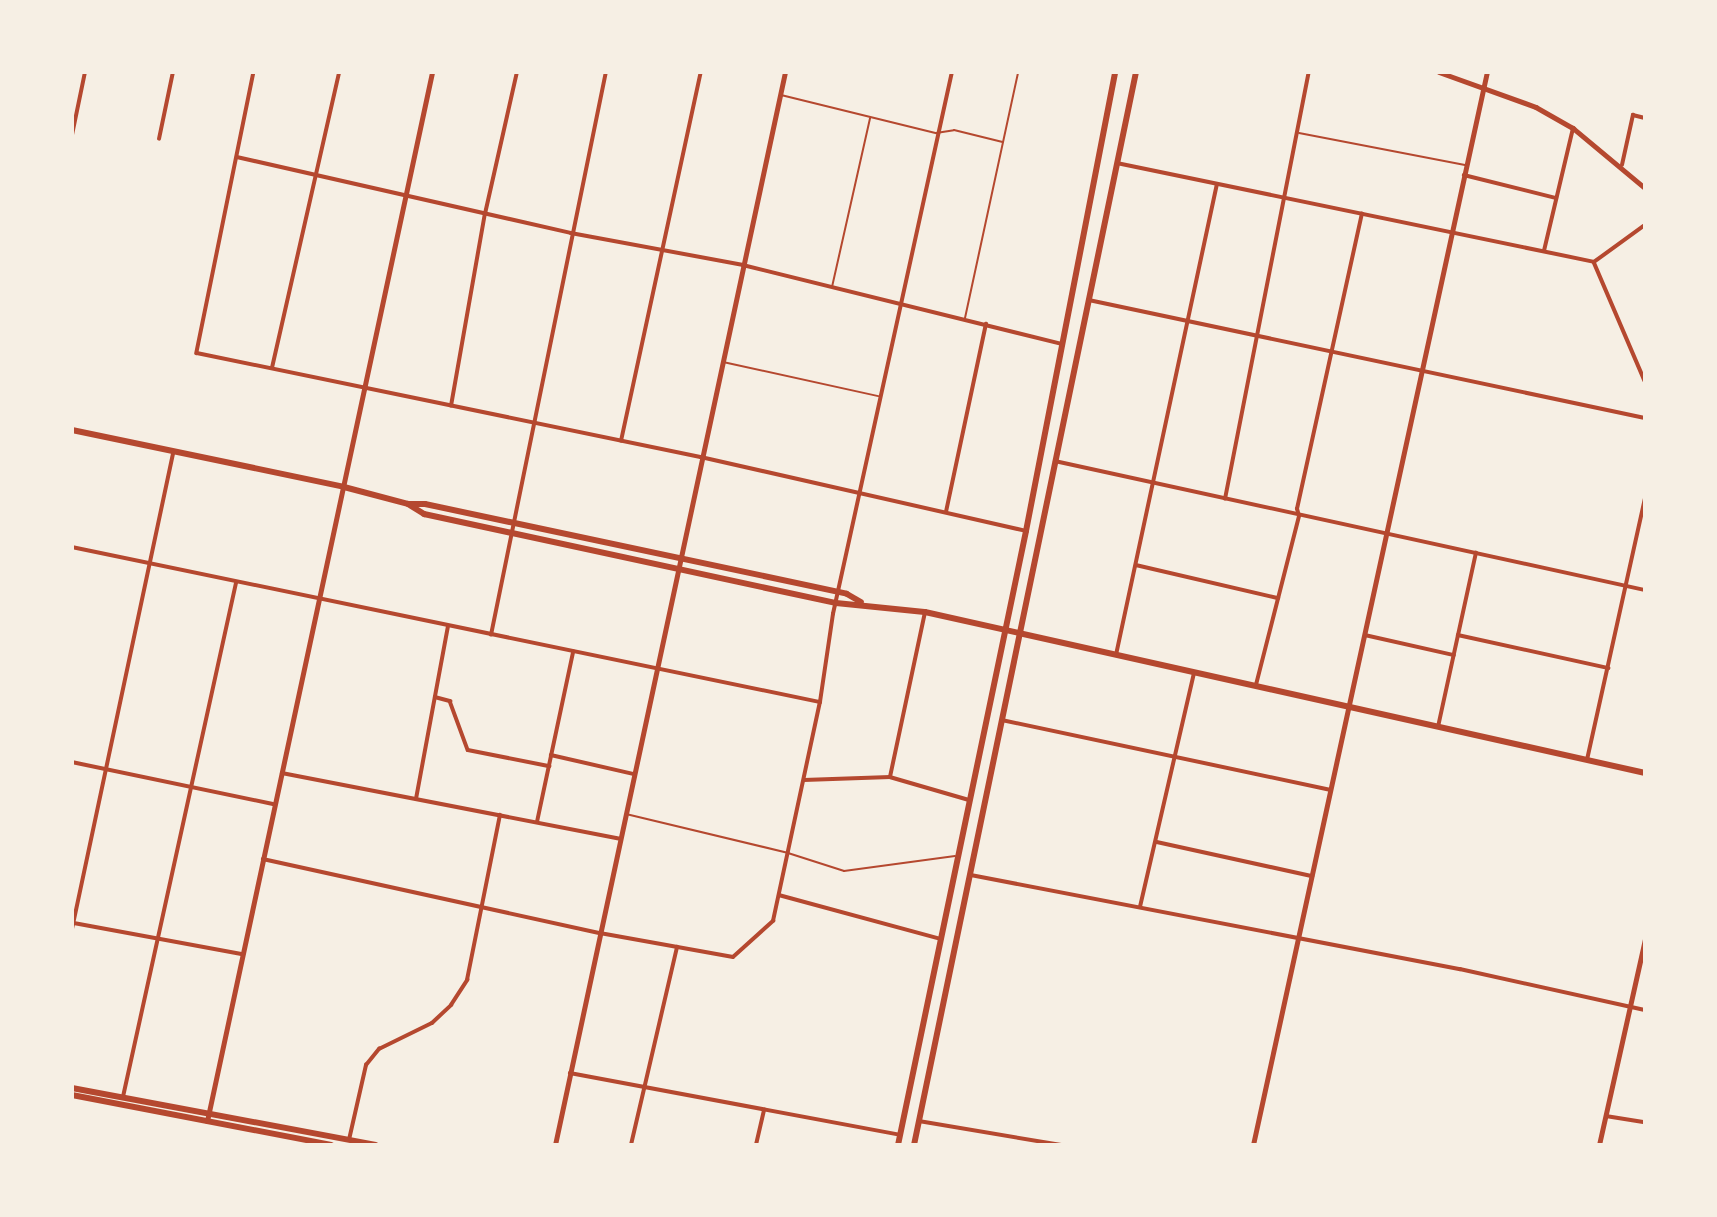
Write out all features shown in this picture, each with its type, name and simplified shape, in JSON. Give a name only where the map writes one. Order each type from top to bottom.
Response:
[{"type":"main road","points":[[207,1121],[432,72]]},
{"type":"main road","points":[[898,1145],[1064,344],[1115,72]]},
{"type":"main road","points":[[914,1145],[1136,72]]},
{"type":"main road","points":[[72,430],[344,487],[408,504],[514,523],[838,592],[861,602]]},
{"type":"main road","points":[[408,504],[424,514],[836,603],[861,602],[925,612],[1019,636],[1645,773]]},
{"type":"main road","points":[[72,1088],[376,1145]]},
{"type":"main road","points":[[72,1095],[331,1145]]},
{"type":"street","points":[[72,135],[85,72]]},
{"type":"street","points":[[159,139],[173,72]]},
{"type":"street","points":[[254,72],[197,353],[701,457],[1026,531]]},
{"type":"street","points":[[272,369],[318,178],[340,72]]},
{"type":"street","points":[[451,406],[485,214],[517,72]]},
{"type":"street","points":[[491,635],[606,72]]},
{"type":"street","points":[[621,441],[701,72]]},
{"type":"street","points":[[555,1145],[785,72]]},
{"type":"street","points":[[263,859],[600,933],[733,957],[774,922],[820,702],[838,592],[952,72]]},
{"type":"street","points":[[1225,499],[1309,72]]},
{"type":"street","points":[[1438,72],[1484,86],[1573,128],[1622,164],[1645,188]]},
{"type":"street","points":[[1253,1145],[1425,370],[1487,72]]},
{"type":"street","points":[[1622,164],[1633,115],[1645,118]]},
{"type":"street","points":[[1544,251],[1573,128]]},
{"type":"street","points":[[237,157],[318,178],[571,233],[743,265],[1064,344]]},
{"type":"street","points":[[1117,163],[1594,262],[1645,225]]},
{"type":"street","points":[[1464,174],[1556,198]]},
{"type":"street","points":[[1116,657],[1217,185]]},
{"type":"street","points":[[1255,687],[1299,516],[1297,509],[1362,214]]},
{"type":"street","points":[[1594,262],[1645,381]]},
{"type":"street","points":[[1089,300],[1189,319],[1645,418]]},
{"type":"street","points":[[946,512],[986,324]]},
{"type":"street","points":[[72,929],[173,452]]},
{"type":"street","points":[[1055,461],[1645,590]]},
{"type":"street","points":[[1587,760],[1645,499]]},
{"type":"street","points":[[72,547],[319,601],[820,702]]},
{"type":"street","points":[[1438,727],[1476,553]]},
{"type":"street","points":[[1136,565],[1278,598]]},
{"type":"street","points":[[123,1097],[236,583]]},
{"type":"street","points":[[890,777],[925,612]]},
{"type":"street","points":[[416,799],[448,627]]},
{"type":"street","points":[[1365,635],[1454,655]]},
{"type":"street","points":[[1458,635],[1608,668]]},
{"type":"street","points":[[537,822],[573,652]]},
{"type":"street","points":[[1140,908],[1194,674]]},
{"type":"street","points":[[435,697],[450,701],[468,750],[549,766]]},
{"type":"street","points":[[1002,720],[1331,790]]},
{"type":"street","points":[[551,755],[634,774]]},
{"type":"street","points":[[72,762],[274,804]]},
{"type":"street","points":[[282,773],[620,839]]},
{"type":"street","points":[[804,780],[890,777],[969,800]]},
{"type":"street","points":[[349,1140],[366,1065],[379,1049],[432,1023],[451,1005],[467,980],[500,815]]},
{"type":"street","points":[[1157,842],[1312,876]]},
{"type":"street","points":[[970,874],[1645,1010]]},
{"type":"street","points":[[779,895],[941,939]]},
{"type":"street","points":[[73,923],[241,954]]},
{"type":"street","points":[[1599,1145],[1645,940]]},
{"type":"street","points":[[631,1145],[677,947]]},
{"type":"street","points":[[570,1073],[900,1135]]},
{"type":"street","points":[[756,1145],[764,1110]]},
{"type":"street","points":[[1606,1116],[1645,1122]]},
{"type":"street","points":[[919,1121],[1061,1145]]},
{"type":"lane","points":[[965,319],[1018,72]]},
{"type":"lane","points":[[780,94],[870,117],[940,131],[954,130],[1003,142]]},
{"type":"lane","points":[[832,287],[870,117]]},
{"type":"lane","points":[[1297,132],[1466,165]]},
{"type":"lane","points":[[722,362],[881,397]]},
{"type":"lane","points":[[625,814],[788,853],[844,872],[958,856]]}]
